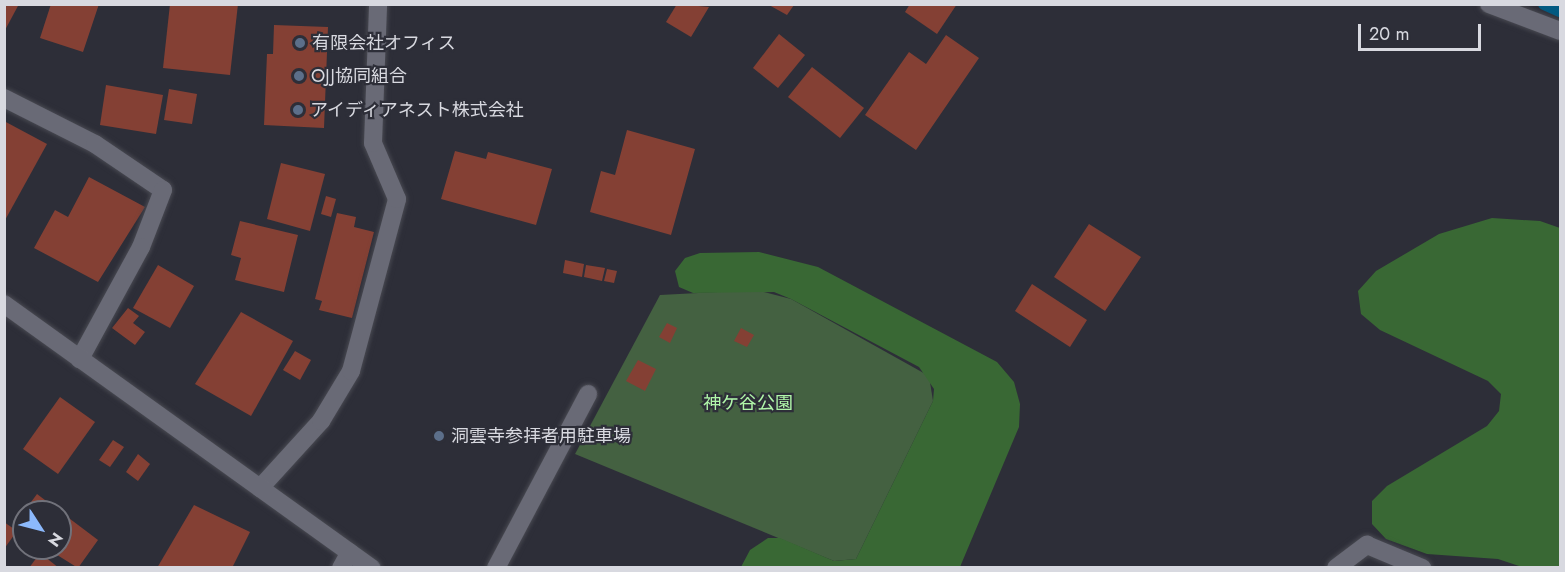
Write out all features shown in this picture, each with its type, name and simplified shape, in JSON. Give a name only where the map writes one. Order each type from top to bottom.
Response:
[{"type":"street","points":[[260,488],[321,421],[351,371],[397,199],[373,144],[378,4]]},
{"type":"street","points":[[1489,4],[1560,31]]},
{"type":"street","points":[[4,98],[95,144],[163,190],[141,247],[80,359]]},
{"type":"street","points":[[4,304],[260,488],[345,560],[372,567]]},
{"type":"street","points":[[496,567],[588,394]]},
{"type":"street","points":[[1336,567],[1367,545],[1422,567]]},
{"type":"green space","points":[[1492,218],[1540,221],[1560,228],[1560,567],[1522,567],[1498,559],[1427,554],[1386,539],[1372,524],[1372,501],[1387,486],[1487,426],[1499,411],[1501,394],[1488,381],[1380,330],[1361,314],[1358,291],[1376,271],[1439,234]]},
{"type":"green space","points":[[759,252],[818,267],[997,362],[1014,382],[1020,404],[1019,427],[960,567],[741,567],[750,550],[768,538],[780,538],[834,561],[856,559],[933,401],[934,389],[919,367],[774,292],[693,293],[679,287],[675,271],[685,258],[700,253]]},
{"type":"green space","name":"神ケ谷公園","points":[[756,290],[791,299],[929,376],[933,401],[856,559],[834,561],[575,454],[660,295]]},
{"type":"building","points":[[4,4],[19,4],[4,32]]},
{"type":"building","points":[[51,4],[99,4],[83,52],[40,38]]},
{"type":"building","points":[[170,4],[238,4],[230,75],[163,68]]},
{"type":"building","points":[[677,4],[709,7],[691,37],[666,22]]},
{"type":"building","points":[[910,4],[957,4],[937,34],[905,12]]},
{"type":"building","points":[[769,5],[794,5],[787,15]]},
{"type":"building","points":[[274,25],[328,27],[324,128],[264,125],[267,54],[273,54]]},
{"type":"building","points":[[779,34],[805,55],[778,88],[753,68]]},
{"type":"building","points":[[946,35],[979,58],[916,150],[865,115],[909,52],[926,64]]},
{"type":"building","points":[[812,67],[864,108],[840,138],[788,97]]},
{"type":"building","points":[[106,85],[163,95],[156,134],[100,125]]},
{"type":"building","points":[[169,89],[197,94],[192,124],[164,120]]},
{"type":"building","points":[[4,121],[47,144],[4,222]]},
{"type":"building","points":[[627,130],[695,149],[671,235],[590,212],[601,171],[615,175]]},
{"type":"building","points":[[455,151],[486,159],[488,152],[552,169],[536,225],[441,199]]},
{"type":"building","points":[[281,163],[325,174],[310,231],[267,219]]},
{"type":"building","points":[[89,177],[145,207],[98,282],[34,248],[55,210],[68,217]]},
{"type":"building","points":[[326,196],[336,199],[331,217],[321,214]]},
{"type":"building","points":[[337,213],[356,217],[354,227],[374,232],[352,318],[319,310],[322,301],[315,299]]},
{"type":"building","points":[[240,221],[298,235],[284,292],[235,280],[241,258],[231,255]]},
{"type":"building","points":[[1089,224],[1141,257],[1105,311],[1054,277]]},
{"type":"building","points":[[565,260],[584,264],[582,277],[563,273]]},
{"type":"building","points":[[158,265],[194,286],[170,328],[133,308]]},
{"type":"building","points":[[586,265],[605,268],[602,281],[584,277]]},
{"type":"building","points":[[607,269],[617,271],[614,283],[604,281]]},
{"type":"building","points":[[1032,284],[1087,320],[1070,347],[1015,311]]},
{"type":"building","points":[[128,308],[139,316],[133,323],[145,332],[135,345],[112,328]]},
{"type":"building","points":[[241,312],[293,341],[251,416],[195,384]]},
{"type":"building","points":[[667,323],[677,328],[670,343],[659,337]]},
{"type":"building","points":[[741,328],[754,335],[747,347],[734,341]]},
{"type":"building","points":[[295,351],[311,360],[300,380],[283,370]]},
{"type":"building","points":[[638,360],[656,369],[645,391],[626,381]]},
{"type":"building","points":[[60,397],[95,422],[58,474],[23,449]]},
{"type":"building","points":[[113,440],[124,447],[110,467],[99,460]]},
{"type":"building","points":[[138,454],[150,464],[138,481],[126,472]]},
{"type":"building","points":[[37,494],[45,500],[33,500]]},
{"type":"building","points":[[194,505],[250,532],[232,568],[157,568]]},
{"type":"building","points":[[72,520],[98,540],[78,568],[65,560],[72,560]]},
{"type":"building","points":[[4,522],[12,528],[12,538],[4,549]]},
{"type":"building","points":[[35,560],[49,560],[59,568],[29,568]]},
{"type":"waterway","points":[[1544,4],[1560,11]]},
{"type":"place","name":"有限会社オフィス","points":[[300,43]]},
{"type":"place","name":"OJJ協同組合","points":[[299,76]]},
{"type":"place","name":"アイディアネスト株式会社","points":[[298,110]]},
{"type":"place","name":"洞雲寺参拝者用駐車場","points":[[439,436]]}]
